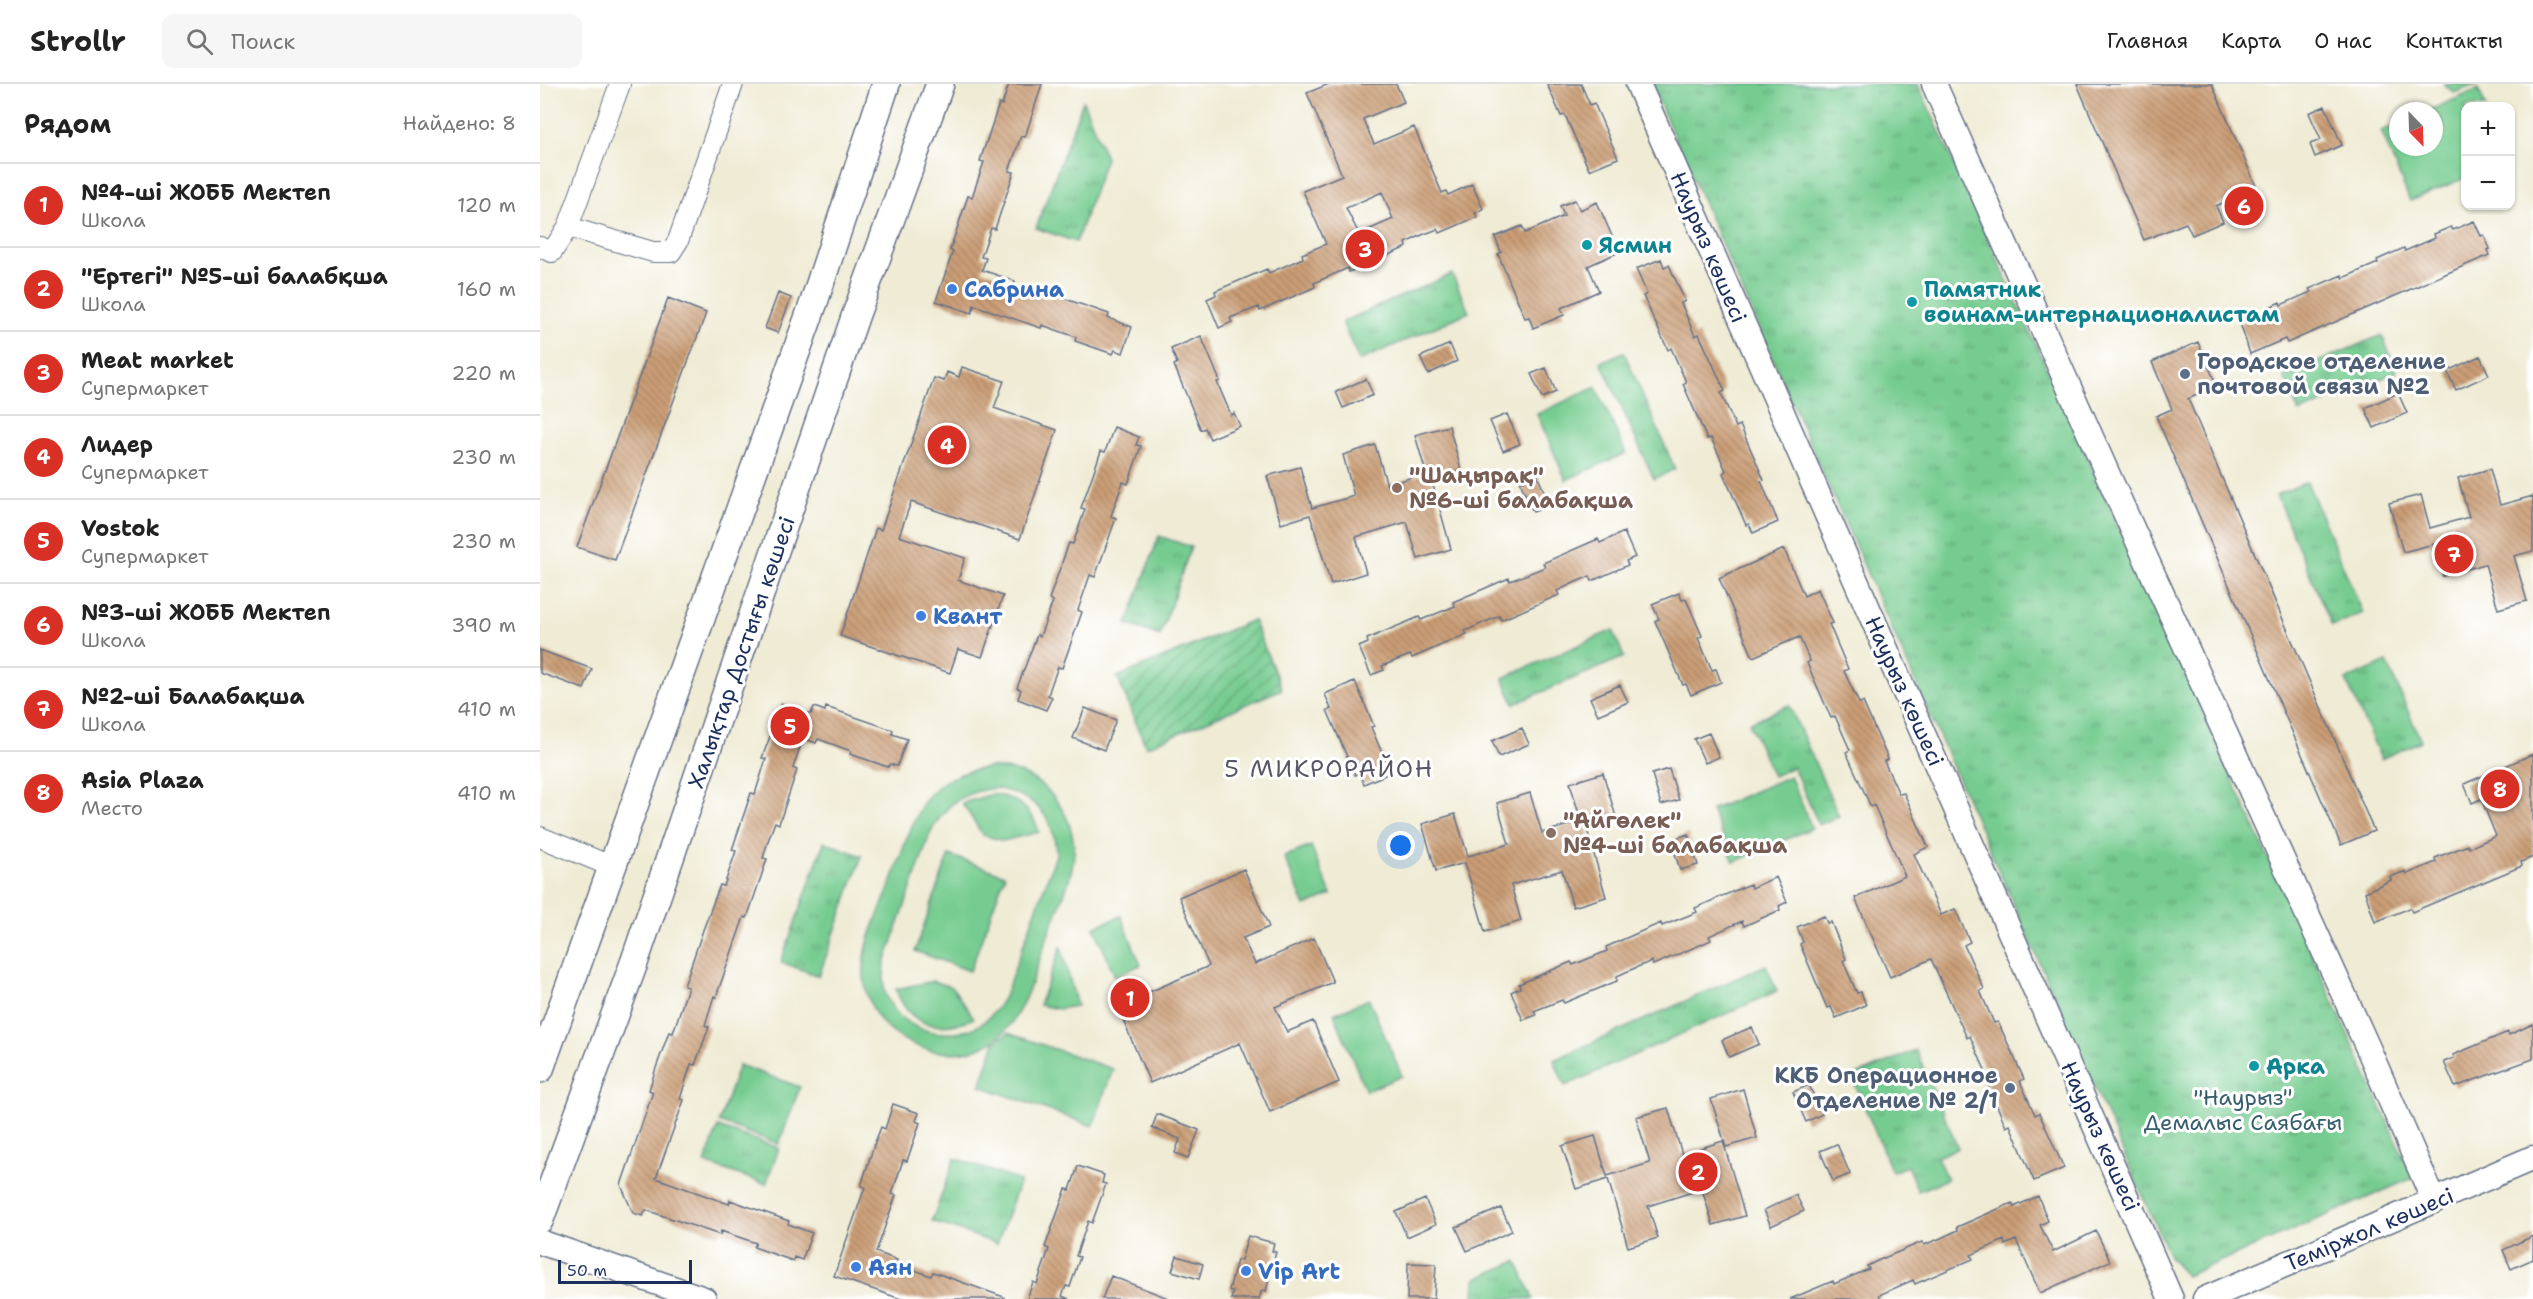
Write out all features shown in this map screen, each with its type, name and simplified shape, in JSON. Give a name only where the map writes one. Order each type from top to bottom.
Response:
[{"type":"main road","name":"Халықтар Достығы көшесі","points":[[540,1069],[814,302],[886,84]]},
{"type":"main road","name":"Халықтар Достығы көшесі","points":[[540,1219],[634,963],[855,317],[940,84]]},
{"type":"street","points":[[540,247],[552,252],[568,227],[620,84]]},
{"type":"street","points":[[568,227],[653,252],[671,252],[678,241],[733,84]]},
{"type":"street","name":"Наурыз көшесі","points":[[1638,84],[2171,1299]]},
{"type":"street","points":[[1935,84],[2107,473],[2368,1048],[2434,1201]]},
{"type":"street","points":[[540,837],[613,867]]},
{"type":"street","name":"Теміржол көшесі","points":[[2205,1299],[2533,1158]]},
{"type":"street","points":[[540,1242],[704,1299]]},
{"type":"green space","name":"\"Наурыз\" Демалыс Саябағы","points":[[1651,84],[1918,84],[2413,1178],[2186,1276],[2170,1258]]},
{"type":"green space","points":[[2444,84],[2478,84],[2454,93]]},
{"type":"green space","points":[[2478,89],[2484,102],[2461,102],[2461,180],[2410,201],[2391,156],[2443,156],[2443,104]]},
{"type":"green space","points":[[1083,101],[1106,158],[1076,242],[1036,228]]},
{"type":"green space","points":[[2389,128],[2389,150],[2381,131]]},
{"type":"green space","points":[[1452,274],[1469,312],[1359,361],[1342,322]]},
{"type":"green space","points":[[2382,335],[2397,372],[2299,413],[2284,376]]},
{"type":"green space","points":[[1624,352],[1675,469],[1654,479],[1601,362]]},
{"type":"green space","points":[[1596,387],[1626,453],[1566,480],[1537,414]]},
{"type":"green space","points":[[2307,482],[2363,613],[2332,626],[2276,495]]},
{"type":"green space","points":[[1159,536],[1191,547],[1160,636],[1127,624]]},
{"type":"green space","points":[[1253,620],[1282,689],[1146,747],[1117,677]]},
{"type":"green space","points":[[1613,630],[1624,657],[1514,704],[1503,678]]},
{"type":"green space","points":[[2387,662],[2421,741],[2381,759],[2346,680]]},
{"type":"green space","points":[[1789,705],[1839,816],[1819,825],[1793,767],[1773,776],[1749,723]]},
{"type":"green space","points":[[991,767],[1012,770],[1030,777],[1050,793],[1058,803],[1070,826],[1073,839],[1071,874],[1032,981],[1012,1022],[986,1045],[970,1051],[937,1052],[905,1041],[880,1020],[866,991],[864,964],[866,952],[873,927],[909,832],[924,802],[935,789],[946,781],[964,773]],"holes":[[[996,788],[1009,791],[1031,802],[1047,818],[1052,828],[1056,855],[1006,993],[997,1008],[981,1024],[963,1031],[937,1033],[924,1030],[901,1017],[892,1007],[886,995],[884,979],[885,963],[931,831],[937,821],[957,800],[984,790]]]},
{"type":"green space","points":[[1790,776],[1812,828],[1734,862],[1711,810]]},
{"type":"green space","points":[[993,794],[1009,798],[1022,806],[1032,817],[1039,832],[1003,841],[983,835],[962,803]]},
{"type":"green space","points":[[824,842],[862,856],[819,976],[781,962]]},
{"type":"green space","points":[[1311,846],[1331,895],[1305,906],[1284,857]]},
{"type":"green space","points":[[949,855],[1005,875],[970,971],[915,951]]},
{"type":"green space","points":[[1121,916],[1141,965],[1115,976],[1094,927]]},
{"type":"green space","points":[[1061,947],[1077,1006],[1058,1009],[1039,1005]]},
{"type":"green space","points":[[1766,965],[1777,991],[1565,1086],[1554,1060]]},
{"type":"green space","points":[[933,981],[952,987],[974,1018],[961,1023],[938,1026],[927,1024],[909,1012],[896,989]]},
{"type":"green space","points":[[1369,999],[1402,1076],[1366,1091],[1334,1014]]},
{"type":"green space","points":[[1008,1033],[1113,1069],[1093,1126],[980,1086],[995,1042]]},
{"type":"green space","points":[[1916,1050],[1958,1148],[1937,1157],[1947,1179],[1918,1191],[1907,1166],[1892,1172],[1852,1077]]},
{"type":"green space","points":[[739,1065],[800,1087],[779,1144],[719,1122]]},
{"type":"green space","points":[[718,1127],[779,1148],[766,1184],[705,1163]]},
{"type":"green space","points":[[955,1158],[1020,1181],[997,1244],[932,1221]]},
{"type":"green space","points":[[1517,1261],[1533,1299],[1474,1299],[1475,1279]]},
{"type":"building","points":[[1009,84],[1042,84],[1025,137],[1021,136],[1009,171],[1014,172],[995,229],[991,228],[981,257],[986,258],[982,270],[1015,281],[1014,285],[1049,298],[1051,294],[1109,314],[1108,318],[1132,327],[1123,353],[1115,350],[1113,354],[1075,341],[1076,337],[1042,325],[1041,328],[974,305],[972,313],[936,301],[968,196],[972,197],[984,162],[980,161],[999,104],[1002,105]]},
{"type":"building","points":[[1329,84],[1396,84],[1404,102],[1363,119],[1374,144],[1414,127],[1442,193],[1446,191],[1448,195],[1472,184],[1483,209],[1475,213],[1477,217],[1440,233],[1438,229],[1422,235],[1406,243],[1407,247],[1349,272],[1348,268],[1314,283],[1315,287],[1260,311],[1259,307],[1230,318],[1232,322],[1219,328],[1207,299],[1216,295],[1215,291],[1267,269],[1269,273],[1303,258],[1302,254],[1326,244],[1303,191],[1342,175],[1307,93]],"holes":[[[1382,192],[1393,219],[1359,234],[1346,208]]]},
{"type":"building","points":[[1547,84],[1581,84],[1590,105],[1594,103],[1618,158],[1589,170],[1565,115],[1561,116]]},
{"type":"building","points":[[2077,84],[2212,84],[2257,188],[2216,206],[2223,222],[2192,235],[2186,223],[2144,240]]},
{"type":"building","points":[[2325,106],[2342,145],[2315,157],[2310,144],[2321,140],[2309,113]]},
{"type":"building","points":[[1575,200],[1580,210],[1597,202],[1619,252],[1588,266],[1599,291],[1561,308],[1564,315],[1533,328],[1529,317],[1525,318],[1498,254],[1501,252],[1495,237],[1522,226],[1525,233],[1564,216],[1560,206]]},
{"type":"building","points":[[2474,221],[2481,236],[2484,235],[2490,249],[2487,250],[2489,255],[2287,343],[2285,339],[2250,354],[2240,323],[2266,312],[2265,309],[2280,302],[2281,305],[2311,292],[2309,289],[2342,275],[2343,278],[2378,263],[2377,260],[2404,248],[2405,251],[2435,238],[2434,234],[2451,227],[2453,230]]},
{"type":"building","points":[[1661,259],[1664,267],[1669,265],[1685,301],[1681,303],[1695,336],[1699,334],[1725,391],[1721,393],[1736,427],[1740,425],[1764,480],[1761,481],[1778,522],[1753,533],[1749,524],[1746,525],[1723,473],[1726,471],[1711,438],[1707,439],[1683,384],[1686,382],[1671,348],[1668,350],[1643,296],[1647,294],[1636,269]]},
{"type":"building","points":[[778,293],[791,298],[778,333],[765,328]]},
{"type":"building","points":[[668,298],[706,313],[615,560],[577,547]]},
{"type":"building","points":[[1201,336],[1231,415],[1234,413],[1240,426],[1210,439],[1205,428],[1201,430],[1174,365],[1177,363],[1171,349]]},
{"type":"building","points":[[2198,342],[2217,386],[2188,399],[2374,831],[2341,845],[2156,416],[2172,409],[2152,362]]},
{"type":"building","points":[[1450,344],[1457,361],[1428,374],[1420,357]]},
{"type":"building","points":[[2480,356],[2489,375],[2456,390],[2447,371]]},
{"type":"building","points":[[962,367],[1004,381],[994,408],[1057,430],[1020,539],[911,502],[899,536],[965,558],[958,580],[1003,596],[982,657],[958,649],[950,673],[840,636],[876,528],[881,530],[934,378],[944,381],[947,372],[959,377]]},
{"type":"building","points":[[1546,368],[1556,392],[1542,398],[1531,374]]},
{"type":"building","points":[[1366,379],[1373,395],[1343,408],[1336,392]]},
{"type":"building","points":[[2398,393],[2407,413],[2374,428],[2365,408]]},
{"type":"building","points":[[1507,414],[1520,444],[1503,451],[1490,421]]},
{"type":"building","points":[[1449,426],[1461,470],[1431,478],[1451,549],[1418,559],[1407,522],[1356,537],[1366,573],[1331,584],[1310,515],[1281,524],[1267,476],[1300,467],[1312,508],[1354,496],[1343,455],[1375,445],[1387,485],[1426,473],[1415,435]]},
{"type":"building","points":[[1114,427],[1139,437],[1136,445],[1141,446],[1128,484],[1123,482],[1111,516],[1116,518],[1095,577],[1090,575],[1078,610],[1082,612],[1062,668],[1058,667],[1052,683],[1048,695],[1052,697],[1046,710],[1018,699],[1021,690],[1017,688],[1053,601],[1049,599],[1069,543],[1073,544],[1085,509],[1081,508],[1101,451],[1105,452]]},
{"type":"building","points":[[2490,469],[2500,505],[2533,496],[2533,551],[2514,556],[2527,601],[2498,609],[2485,564],[2443,576],[2434,544],[2403,552],[2389,503],[2421,495],[2430,528],[2469,517],[2458,478]]},
{"type":"building","points":[[1537,475],[1550,505],[1533,512],[1520,482]]},
{"type":"building","points":[[1624,532],[1635,557],[1626,561],[1628,565],[1592,581],[1590,576],[1557,591],[1559,595],[1501,620],[1499,616],[1465,631],[1467,634],[1412,658],[1410,655],[1382,666],[1384,670],[1371,675],[1359,647],[1368,643],[1367,639],[1419,617],[1421,620],[1455,606],[1453,602],[1509,578],[1510,581],[1545,567],[1543,563],[1598,539],[1600,543]]},
{"type":"building","points":[[1784,549],[1804,596],[1818,589],[1833,623],[1829,624],[1848,669],[1844,671],[1859,703],[1863,702],[1888,759],[1884,761],[1899,794],[1904,793],[1928,847],[1914,854],[1941,915],[1955,909],[1970,942],[1964,945],[1984,989],[1980,991],[1994,1023],[1998,1022],[2024,1079],[2020,1081],[2035,1115],[2039,1113],[2064,1168],[2034,1181],[2010,1125],[2006,1127],[1982,1072],[1985,1070],[1970,1036],[1967,1038],[1931,959],[1890,977],[1855,898],[1905,876],[1874,805],[1871,807],[1846,752],[1850,750],[1835,716],[1831,718],[1807,663],[1810,661],[1799,637],[1753,657],[1719,578]]},
{"type":"building","points":[[1679,593],[1682,600],[1686,599],[1702,636],[1698,638],[1712,670],[1716,669],[1721,682],[1691,695],[1686,684],[1683,685],[1655,621],[1659,619],[1652,604]]},
{"type":"building","points":[[540,650],[592,669],[584,689],[540,673]]},
{"type":"building","points":[[1355,681],[1385,760],[1388,758],[1394,771],[1364,784],[1359,773],[1355,775],[1327,710],[1331,709],[1325,694]]},
{"type":"building","points":[[1620,685],[1628,702],[1598,715],[1590,698]]},
{"type":"building","points":[[782,704],[811,714],[814,707],[825,711],[826,707],[893,730],[892,734],[907,739],[897,766],[890,764],[888,767],[850,754],[851,751],[818,739],[816,743],[803,738],[793,768],[797,770],[779,824],[775,822],[763,858],[767,859],[747,918],[744,917],[716,997],[714,996],[705,1025],[709,1027],[695,1065],[691,1064],[680,1099],[684,1100],[656,1178],[729,1204],[730,1200],[789,1221],[788,1224],[812,1233],[802,1260],[794,1257],[793,1261],[754,1247],[756,1243],[721,1231],[720,1235],[646,1210],[643,1216],[633,1213],[621,1185],[653,1092],[649,1090],[656,1068],[669,1032],[673,1033],[688,987],[684,986],[703,930],[720,885],[724,886],[736,851],[732,850],[751,793],[755,794],[766,759],[762,758]]},
{"type":"building","points":[[1085,708],[1116,720],[1104,750],[1073,738]]},
{"type":"building","points":[[1522,728],[1529,744],[1499,757],[1492,741]]},
{"type":"building","points":[[1709,733],[1719,757],[1705,763],[1694,739]]},
{"type":"building","points":[[2533,754],[2533,857],[2521,862],[2522,866],[2412,912],[2410,908],[2375,922],[2365,892],[2391,880],[2390,877],[2406,871],[2407,874],[2436,862],[2435,858],[2468,845],[2469,848],[2496,836],[2481,799],[2472,803],[2464,784]]},
{"type":"building","points":[[1669,769],[1679,800],[1661,805],[1652,774]]},
{"type":"building","points":[[1603,773],[1616,817],[1586,826],[1606,897],[1573,907],[1562,870],[1511,885],[1521,921],[1485,932],[1465,863],[1436,871],[1422,824],[1455,814],[1468,856],[1509,844],[1497,803],[1530,793],[1542,833],[1581,821],[1570,783]]},
{"type":"building","points":[[1688,834],[1698,865],[1680,870],[1671,840]]},
{"type":"building","points":[[1244,869],[1269,927],[1243,938],[1255,964],[1314,938],[1333,982],[1275,1007],[1287,1032],[1313,1021],[1339,1082],[1270,1112],[1240,1043],[1150,1083],[1117,1006],[1209,966],[1179,897]]},
{"type":"building","points":[[1776,877],[1787,902],[1779,906],[1780,910],[1744,926],[1742,921],[1709,936],[1711,940],[1700,945],[1653,965],[1652,961],[1635,968],[1617,976],[1617,981],[1564,1003],[1562,1000],[1534,1011],[1536,1015],[1523,1020],[1511,992],[1520,988],[1519,984],[1571,962],[1573,965],[1607,951],[1606,947],[1661,923],[1662,926],[1697,912],[1695,908],[1750,884],[1752,888]]},
{"type":"building","points":[[1824,916],[1827,923],[1831,922],[1846,959],[1843,961],[1857,993],[1861,992],[1866,1005],[1836,1018],[1831,1007],[1827,1008],[1800,944],[1803,942],[1797,927]]},
{"type":"building","points":[[2533,1024],[2533,1059],[2455,1087],[2444,1062],[2454,1058],[2453,1055]]},
{"type":"building","points":[[1752,1027],[1759,1044],[1729,1057],[1722,1040]]},
{"type":"building","points":[[1809,1085],[1822,1114],[1806,1122],[1793,1092]]},
{"type":"building","points":[[1743,1089],[1757,1138],[1726,1147],[1711,1099]]},
{"type":"building","points":[[893,1104],[919,1113],[916,1121],[920,1123],[907,1161],[903,1160],[892,1194],[896,1195],[876,1252],[897,1260],[896,1263],[931,1276],[933,1272],[1004,1297],[1004,1299],[901,1299],[834,1276],[865,1187],[861,1186],[874,1145],[881,1127],[885,1129]]},
{"type":"building","points":[[1668,1108],[1682,1154],[1723,1141],[1745,1216],[1713,1225],[1702,1189],[1648,1206],[1658,1238],[1628,1247],[1608,1179],[1576,1189],[1562,1146],[1595,1136],[1607,1176],[1650,1163],[1636,1117]]},
{"type":"building","points":[[1157,1114],[1199,1130],[1188,1158],[1175,1153],[1180,1139],[1152,1128]]},
{"type":"building","points":[[1837,1144],[1850,1174],[1833,1181],[1820,1151]]},
{"type":"building","points":[[1078,1166],[1104,1175],[1102,1183],[1106,1184],[1092,1223],[1088,1221],[1076,1256],[1080,1257],[1070,1287],[1066,1286],[1062,1296],[1069,1299],[1027,1299],[1033,1282],[1037,1284],[1049,1249],[1045,1247],[1066,1189],[1070,1190]]},
{"type":"building","points":[[1796,1195],[1804,1211],[1771,1226],[1764,1210]]},
{"type":"building","points":[[2038,1196],[2048,1221],[2040,1225],[2053,1252],[2096,1231],[2110,1261],[2040,1293],[2016,1240],[2005,1245],[2004,1240],[1971,1255],[1973,1259],[1915,1284],[1913,1280],[1879,1295],[1881,1299],[1790,1299],[1869,1269],[1867,1266],[1922,1242],[1924,1245],[1941,1238],[1958,1230],[1957,1227],[2012,1203],[2014,1207]]},
{"type":"building","points":[[1425,1199],[1436,1224],[1407,1237],[1396,1212]]},
{"type":"building","points":[[1501,1208],[1512,1231],[1467,1251],[1456,1227]]},
{"type":"building","points":[[1248,1236],[1274,1243],[1272,1251],[1276,1252],[1266,1291],[1262,1290],[1259,1299],[1231,1299],[1233,1292],[1229,1290],[1237,1260],[1241,1260]]},
{"type":"building","points":[[2533,1236],[2533,1259],[2511,1269],[2503,1250]]},
{"type":"building","points":[[1177,1256],[1203,1264],[1199,1279],[1172,1271]]},
{"type":"building","points":[[1408,1263],[1436,1264],[1434,1299],[1407,1299]]},
{"type":"building","points":[[1111,1276],[1168,1298],[1168,1299],[1102,1299]]},
{"type":"place","name":"№3-ші ЖОББ Мектеп","points":[[2244,206]]},
{"type":"place","name":"Ясмин","points":[[1587,245]]},
{"type":"place","name":"Meat market","points":[[1365,249]]},
{"type":"place","name":"Сабрина","points":[[952,289]]},
{"type":"place","name":"Памятник воинам-интернационалистам","points":[[1912,302]]},
{"type":"place","name":"Городское отделение почтовой связи №2","points":[[2185,374]]},
{"type":"place","name":"Лидер","points":[[947,445]]},
{"type":"place","name":"\"Шаңырақ\" №6-ші балабақша","points":[[1397,488]]},
{"type":"place","name":"№2-ші Балабақша","points":[[2454,554]]},
{"type":"place","name":"Квант","points":[[921,616]]},
{"type":"place","name":"Vostok","points":[[790,726]]},
{"type":"place","name":"Asia Plaza","points":[[2500,789]]},
{"type":"place","name":"\"Айгөлек\" №4-ші балабақша","points":[[1551,833]]},
{"type":"place","name":"№4-ші ЖОББ Мектеп","points":[[1130,998]]},
{"type":"place","name":"Арка","points":[[2254,1066]]},
{"type":"place","name":"ККБ Операционное Отделение № 2/1","points":[[2010,1088]]},
{"type":"place","name":"\"Ертегі\" №5-ші балабқша","points":[[1698,1172]]},
{"type":"place","name":"Аян","points":[[856,1267]]},
{"type":"place","name":"Vip Art","points":[[1246,1271]]},
{"type":"district","name":"5 МИКРОРАЙОН","points":[[1329,769]]}]
